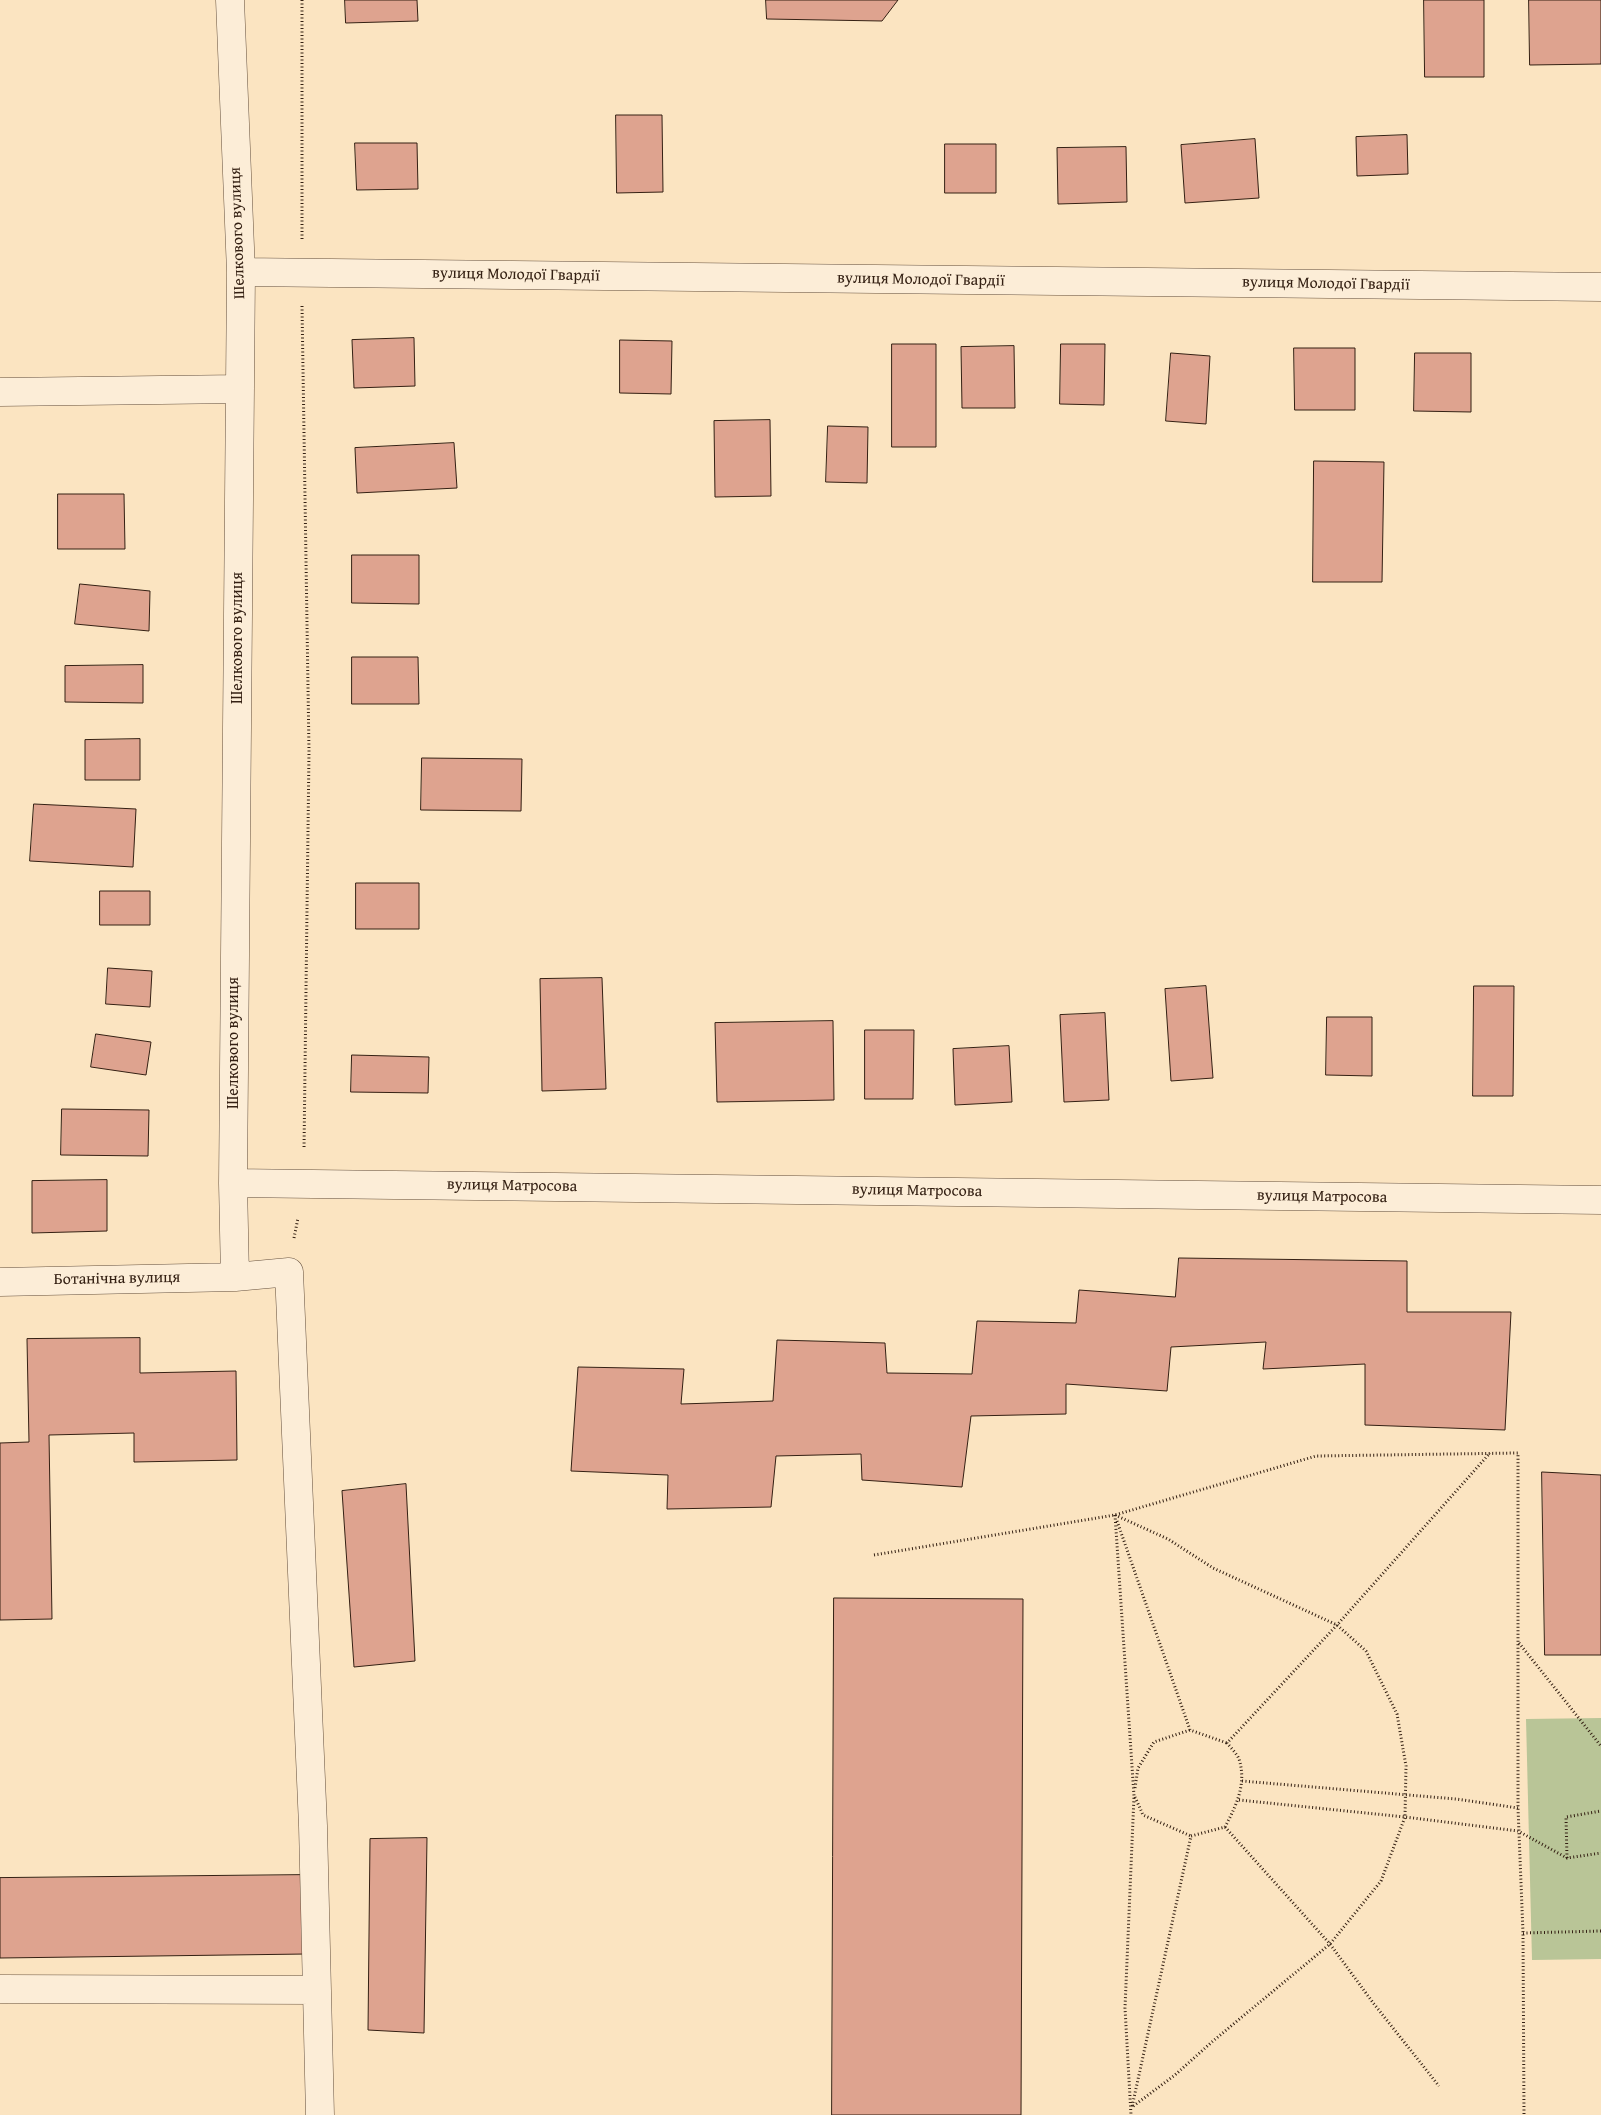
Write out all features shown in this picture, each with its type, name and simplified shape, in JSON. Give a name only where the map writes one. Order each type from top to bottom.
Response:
[{"type":"street","name":"Шелкового вулиця","points":[[230,0],[241,272],[233,1183],[235,1277]]},
{"type":"street","name":"вулиця Молодої Гвардії","points":[[241,272],[1601,287]]},
{"type":"street","points":[[0,392],[240,390]]},
{"type":"street","name":"вулиця Матросова","points":[[233,1183],[1601,1200]]},
{"type":"street","points":[[288,1272],[313,1826],[320,2115]]},
{"type":"street","name":"Ботанічна вулиця","points":[[0,1282],[235,1277],[288,1272]]},
{"type":"street","points":[[0,1989],[317,1990]]},
{"type":"path","points":[[288,1272],[304,1183],[309,751],[302,273],[302,0]]},
{"type":"path","points":[[1227,1743],[1336,1626],[1490,1453]]},
{"type":"path","points":[[874,1555],[1115,1516],[1316,1456],[1518,1453],[1518,1831],[1523,1933],[1524,2115]]},
{"type":"path","points":[[1115,1516],[1168,1539],[1213,1568],[1336,1626],[1366,1651],[1397,1714],[1406,1766],[1405,1817],[1381,1880],[1330,1944],[1175,2075],[1132,2107]]},
{"type":"path","points":[[1115,1516],[1190,1730]]},
{"type":"path","points":[[1115,1516],[1134,1796],[1143,1815],[1191,1836],[1225,1827],[1239,1800],[1242,1781],[1239,1758],[1227,1743],[1190,1730],[1154,1742],[1138,1768],[1134,1796],[1125,2008],[1132,2107]]},
{"type":"path","points":[[1518,1642],[1601,1746]]},
{"type":"path","points":[[1242,1781],[1456,1799],[1518,1808]]},
{"type":"path","points":[[1239,1800],[1518,1831],[1567,1858],[1601,1853]]},
{"type":"path","points":[[1567,1858],[1566,1817],[1601,1811]]},
{"type":"path","points":[[1225,1827],[1330,1944],[1374,2004],[1439,2086]]},
{"type":"path","points":[[1131,2115],[1191,1836]]},
{"type":"path","points":[[1523,1933],[1601,1931]]},
{"type":"green space","points":[[1601,1718],[1601,1959],[1532,1960],[1526,1719]]},
{"type":"building","points":[[345,0],[417,0],[418,21],[346,23]]},
{"type":"building","points":[[766,0],[898,0],[882,21],[767,19]]},
{"type":"building","points":[[1424,0],[1484,0],[1484,77],[1425,77]]},
{"type":"building","points":[[1529,0],[1601,0],[1601,64],[1530,65]]},
{"type":"building","points":[[616,115],[662,115],[663,192],[617,193]]},
{"type":"building","points":[[1407,135],[1408,174],[1357,176],[1356,137]]},
{"type":"building","points":[[1255,139],[1259,198],[1185,203],[1181,145]]},
{"type":"building","points":[[355,143],[417,143],[418,189],[357,190]]},
{"type":"building","points":[[945,144],[996,144],[996,193],[945,193]]},
{"type":"building","points":[[1126,147],[1127,202],[1058,204],[1057,148]]},
{"type":"building","points":[[414,338],[415,386],[354,388],[352,340]]},
{"type":"building","points":[[620,340],[672,341],[671,394],[620,393]]},
{"type":"building","points":[[892,344],[936,344],[936,447],[892,447]]},
{"type":"building","points":[[1061,344],[1105,344],[1104,405],[1060,404]]},
{"type":"building","points":[[1014,346],[1015,408],[962,408],[961,347]]},
{"type":"building","points":[[1294,348],[1355,348],[1355,410],[1295,410]]},
{"type":"building","points":[[1171,353],[1210,356],[1206,424],[1166,421]]},
{"type":"building","points":[[1415,353],[1471,353],[1471,412],[1414,411]]},
{"type":"building","points":[[770,420],[771,496],[715,497],[714,421]]},
{"type":"building","points":[[828,426],[868,427],[867,483],[826,482]]},
{"type":"building","points":[[454,443],[457,488],[357,493],[355,448]]},
{"type":"building","points":[[1314,461],[1384,462],[1382,582],[1313,582]]},
{"type":"building","points":[[58,494],[124,494],[125,549],[58,549]]},
{"type":"building","points":[[352,555],[419,555],[419,604],[352,603]]},
{"type":"building","points":[[80,584],[150,591],[149,631],[75,624]]},
{"type":"building","points":[[352,657],[418,657],[419,704],[352,704]]},
{"type":"building","points":[[143,665],[143,703],[65,702],[65,666]]},
{"type":"building","points":[[140,739],[140,780],[85,780],[85,740]]},
{"type":"building","points":[[422,758],[522,759],[521,811],[421,810]]},
{"type":"building","points":[[34,804],[136,809],[133,867],[30,861]]},
{"type":"building","points":[[356,883],[419,883],[419,929],[356,929]]},
{"type":"building","points":[[100,891],[150,891],[150,925],[100,925]]},
{"type":"building","points":[[108,968],[152,971],[150,1007],[106,1004]]},
{"type":"building","points":[[602,978],[606,1089],[542,1091],[540,979]]},
{"type":"building","points":[[1206,986],[1213,1078],[1171,1081],[1165,989]]},
{"type":"building","points":[[1474,986],[1514,986],[1513,1096],[1473,1096]]},
{"type":"building","points":[[1105,1013],[1109,1100],[1064,1102],[1060,1015]]},
{"type":"building","points":[[1327,1017],[1372,1017],[1372,1076],[1326,1075]]},
{"type":"building","points":[[833,1021],[834,1100],[717,1102],[715,1023]]},
{"type":"building","points":[[865,1030],[914,1030],[913,1099],[865,1099]]},
{"type":"building","points":[[96,1034],[151,1042],[146,1075],[91,1067]]},
{"type":"building","points":[[1009,1046],[1012,1102],[955,1105],[953,1049]]},
{"type":"building","points":[[352,1055],[429,1057],[428,1093],[351,1092]]},
{"type":"building","points":[[62,1109],[149,1110],[148,1156],[61,1155]]},
{"type":"building","points":[[107,1180],[107,1231],[32,1233],[32,1181]]},
{"type":"building","points":[[1179,1258],[1407,1261],[1407,1312],[1511,1312],[1505,1430],[1365,1425],[1365,1364],[1263,1369],[1266,1342],[1171,1347],[1167,1391],[1066,1384],[1066,1414],[971,1416],[962,1487],[862,1480],[861,1454],[776,1456],[771,1507],[667,1509],[668,1475],[571,1471],[578,1367],[684,1369],[681,1404],[773,1401],[777,1340],[885,1343],[887,1373],[972,1374],[977,1321],[1076,1323],[1079,1290],[1175,1297]]},
{"type":"building","points":[[140,1338],[140,1373],[236,1371],[237,1460],[134,1462],[134,1433],[49,1435],[52,1619],[0,1620],[0,1443],[29,1442],[27,1339]]},
{"type":"building","points":[[1542,1472],[1601,1475],[1601,1655],[1545,1655]]},
{"type":"building","points":[[406,1484],[415,1661],[354,1667],[342,1491]]},
{"type":"building","points":[[834,1598],[1023,1599],[1021,2115],[832,2115]]},
{"type":"building","points":[[427,1838],[424,2033],[368,2030],[370,1839]]},
{"type":"building","points":[[305,1875],[306,1954],[0,1958],[0,1878]]}]
